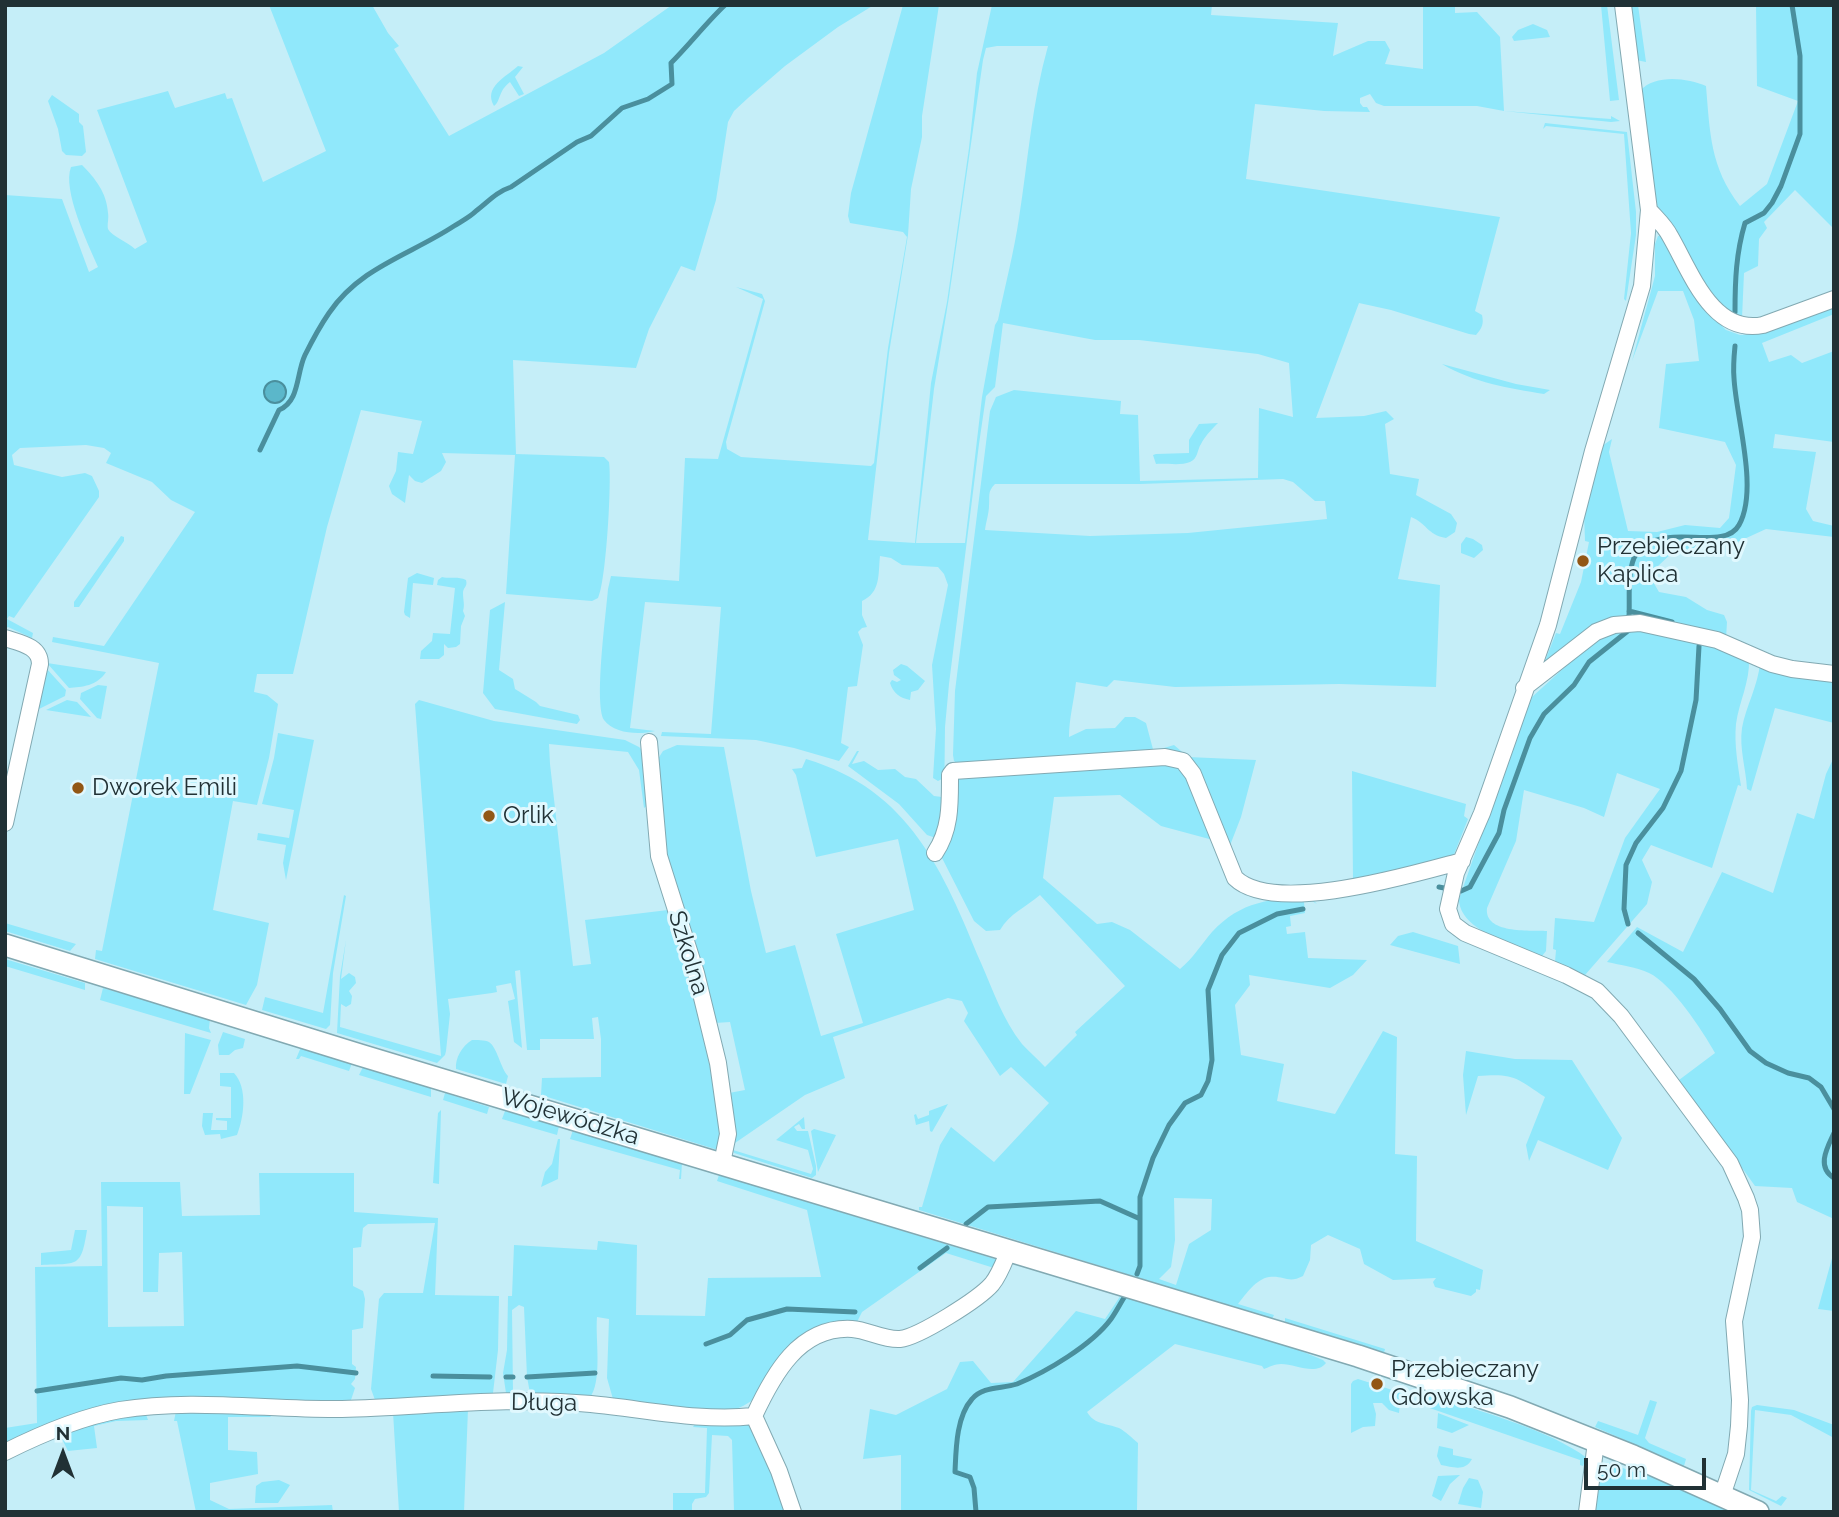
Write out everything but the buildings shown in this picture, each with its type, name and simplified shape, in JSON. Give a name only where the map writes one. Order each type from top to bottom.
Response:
[{"type":"main road","name":"Wojewódzka","points":[[5,945],[1477,1394],[1597,1442],[1758,1512]]},
{"type":"street","points":[[1623,5],[1649,210],[1646,258],[1636,310],[1593,451],[1558,595],[1482,813],[1456,873],[1448,903],[1453,924],[1465,933],[1566,975],[1597,991],[1621,1016],[1730,1163],[1750,1210],[1752,1237],[1734,1321],[1740,1400],[1736,1454],[1722,1496]]},
{"type":"street","points":[[1649,210],[1663,225],[1686,268],[1711,304],[1731,323],[1751,327],[1763,325],[1834,299]]},
{"type":"street","points":[[1524,688],[1596,632],[1614,625],[1640,623],[1717,640],[1772,664],[1834,674]]},
{"type":"street","points":[[5,638],[36,650],[40,655],[40,664],[5,822]]},
{"type":"street","name":"Szkolna","points":[[649,742],[659,856],[696,973],[718,1063],[727,1121],[727,1146],[722,1163]]},
{"type":"street","points":[[935,853],[949,820],[950,775],[953,771],[1165,757],[1183,761],[1193,774],[1235,878],[1252,890],[1315,894],[1462,860]]},
{"type":"street","points":[[793,1512],[779,1471],[754,1416],[770,1381],[786,1360],[801,1347],[831,1331],[854,1329],[897,1339],[920,1332],[979,1296],[991,1285],[1009,1250]]},
{"type":"street","name":"Długa","points":[[5,1452],[31,1439],[97,1415],[157,1407],[343,1409],[489,1402],[590,1404],[661,1414],[741,1418],[754,1416]]},
{"type":"street","points":[[1587,1512],[1597,1442]]},
{"type":"shaded area","points":[[269,5],[372,5],[399,46],[394,49],[449,136],[604,53],[672,5],[874,5],[838,27],[785,66],[734,111],[728,122],[716,200],[695,271],[681,266],[649,329],[636,368],[513,360],[516,454],[604,457],[609,462],[608,532],[604,574],[598,598],[592,601],[506,594],[515,455],[442,453],[446,462],[441,471],[422,483],[409,475],[405,503],[392,494],[389,486],[396,471],[398,452],[413,454],[422,421],[361,410],[327,527],[293,674],[257,674],[254,692],[267,695],[278,704],[269,758],[257,805],[233,801],[213,910],[269,923],[257,985],[246,1005],[95,959],[96,950],[102,951],[159,663],[52,642],[53,637],[104,646],[195,512],[171,500],[152,482],[106,463],[111,453],[104,448],[86,445],[20,448],[12,455],[14,465],[62,477],[85,473],[92,476],[99,497],[14,618],[9,616],[7,619],[33,633],[32,638],[8,627],[5,629],[5,195],[62,199],[89,272],[98,267],[73,203],[69,177],[71,167],[82,165],[100,186],[107,206],[110,232],[135,249],[147,242],[97,110],[168,91],[175,108],[225,93],[227,99],[232,98],[263,182],[326,151]]},
{"type":"shaded area","points":[[903,5],[939,5],[922,116],[922,137],[911,189],[908,235],[889,353],[868,540],[915,543],[931,383],[947,302],[977,73],[992,5],[1212,5],[1211,15],[1338,23],[1333,56],[1368,41],[1385,41],[1390,50],[1385,64],[1423,69],[1423,5],[1455,5],[1455,13],[1477,12],[1500,37],[1504,111],[1477,106],[1384,106],[1376,103],[1370,94],[1360,98],[1360,103],[1370,112],[1324,111],[1255,104],[1246,179],[1500,217],[1475,311],[1482,315],[1483,321],[1476,335],[1359,303],[1316,418],[1364,416],[1386,411],[1394,419],[1385,424],[1390,474],[1419,479],[1416,495],[1451,514],[1457,523],[1455,532],[1446,538],[1435,534],[1411,517],[1398,579],[1440,585],[1436,687],[1339,684],[1175,687],[1114,680],[1107,687],[1076,682],[1069,737],[1086,729],[1115,728],[1125,717],[1135,717],[1146,723],[1154,753],[958,764],[954,761],[955,691],[990,411],[996,397],[1014,390],[1121,401],[1120,414],[1138,415],[1140,481],[1258,478],[1259,408],[1293,417],[1289,363],[1258,354],[1139,340],[1095,340],[1003,323],[995,387],[986,396],[979,444],[949,684],[945,727],[944,811],[936,838],[927,835],[899,804],[848,766],[859,751],[852,764],[864,761],[878,770],[895,769],[905,777],[916,779],[934,796],[942,797],[942,779],[938,781],[933,778],[936,729],[932,665],[948,585],[938,567],[902,565],[891,558],[880,556],[876,588],[862,601],[862,615],[867,627],[858,632],[863,645],[857,686],[848,687],[841,743],[849,747],[839,761],[756,740],[661,736],[662,732],[711,734],[721,607],[645,602],[630,728],[655,731],[628,732],[608,725],[601,711],[600,678],[611,576],[679,581],[685,458],[718,459],[763,299],[736,287],[762,294],[765,301],[726,442],[727,449],[741,457],[871,466],[874,463],[888,348],[907,237],[903,232],[850,223],[848,216],[851,193]],"holes":[[[1048,46],[1034,110],[1015,244],[995,325],[982,397],[965,543],[916,543],[934,389],[983,60],[986,48]],[[1283,479],[1293,482],[1315,501],[1325,501],[1327,519],[1188,533],[1090,536],[985,530],[990,492],[995,484],[1140,484]]]},
{"type":"shaded area","points":[[1601,5],[1607,5],[1619,100],[1610,101]]},
{"type":"shaded area","points":[[1630,5],[1638,5],[1646,62],[1636,60]]},
{"type":"shaded area","points":[[1756,5],[1834,5],[1834,229],[1795,190],[1764,222],[1767,228],[1759,239],[1758,266],[1744,273],[1742,318],[1715,300],[1656,204],[1640,91],[1654,82],[1672,79],[1706,86],[1713,149],[1730,192],[1740,206],[1767,184],[1798,101],[1757,86]]},
{"type":"shaded area","points":[[1533,24],[1547,30],[1550,37],[1514,41],[1512,37],[1518,30]]},
{"type":"shaded area","points":[[518,66],[523,67],[515,77],[524,94],[519,96],[510,82],[494,106],[491,93],[494,88]]},
{"type":"shaded area","points":[[52,95],[79,114],[86,152],[82,156],[66,155],[62,151],[48,101]]},
{"type":"shaded area","points":[[1504,111],[1611,119],[1611,116],[1620,121]]},
{"type":"shaded area","points":[[1545,123],[1627,132],[1636,235],[1626,301],[1624,299],[1631,233],[1624,134],[1546,126],[1543,129]]},
{"type":"shaded area","points":[[1658,236],[1661,236],[1712,316],[1726,330],[1740,335],[1758,334],[1834,305],[1834,314],[1762,343],[1769,362],[1791,355],[1802,363],[1834,351],[1834,442],[1775,434],[1773,448],[1816,452],[1806,509],[1813,521],[1834,526],[1834,537],[1766,529],[1731,545],[1673,552],[1658,566],[1652,580],[1659,592],[1686,597],[1707,610],[1724,615],[1727,622],[1726,639],[1625,618],[1546,664],[1556,633],[1560,634],[1581,582],[1589,542],[1585,541],[1584,513],[1602,446],[1612,439],[1609,452],[1628,531],[1657,532],[1685,525],[1720,528],[1729,518],[1736,465],[1725,442],[1659,428],[1666,364],[1699,361],[1694,320],[1683,291],[1658,291],[1632,361],[1655,276],[1655,244]]},
{"type":"shaded area","points":[[1442,364],[1516,384],[1550,390],[1544,394],[1492,384]]},
{"type":"shaded area","points":[[271,381],[279,381],[286,388],[286,396],[279,403],[271,403],[264,396],[264,388]]},
{"type":"shaded area","points":[[1218,423],[1204,438],[1193,461],[1182,464],[1156,464],[1153,455],[1156,454],[1189,453],[1189,440],[1199,424]]},
{"type":"shaded area","points":[[121,536],[124,541],[79,607],[74,607],[74,602]]},
{"type":"shaded area","points":[[1466,537],[1482,545],[1483,550],[1474,558],[1461,553],[1461,544]]},
{"type":"shaded area","points":[[417,573],[434,578],[433,585],[413,583],[410,618],[404,612],[408,578]]},
{"type":"shaded area","points":[[442,577],[466,580],[463,593],[465,616],[461,626],[460,644],[448,648],[444,644],[444,655],[439,659],[420,659],[421,651],[432,641],[433,633],[450,634],[455,588],[437,585]]},
{"type":"shaded area","points":[[505,602],[499,670],[513,679],[515,689],[540,706],[578,715],[580,720],[577,724],[495,709],[483,693],[490,610]]},
{"type":"shaded area","points":[[1635,627],[1700,640],[1749,659],[1748,676],[1736,724],[1741,786],[1738,785],[1712,868],[1651,845],[1642,860],[1652,882],[1647,904],[1585,975],[1555,962],[1555,918],[1594,922],[1625,838],[1660,789],[1617,773],[1604,817],[1584,808],[1524,790],[1516,841],[1487,908],[1488,916],[1500,926],[1547,931],[1546,951],[1542,956],[1491,936],[1479,928],[1468,920],[1459,899],[1532,697],[1603,635]]},
{"type":"shaded area","points":[[47,663],[106,672],[94,683],[69,688]]},
{"type":"shaded area","points":[[1760,663],[1834,679],[1834,723],[1775,708],[1751,791],[1747,789],[1741,736]]},
{"type":"shaded area","points":[[901,664],[925,681],[918,690],[911,692],[910,700],[897,694],[890,683],[892,680],[901,680],[894,675],[893,670]]},
{"type":"shaded area","points":[[46,668],[66,690],[65,696],[37,709]]},
{"type":"shaded area","points":[[98,685],[107,686],[101,719],[80,699],[81,693]]},
{"type":"shaded area","points":[[67,700],[77,702],[91,717],[46,710]]},
{"type":"shaded area","points":[[419,700],[494,721],[625,740],[644,752],[648,805],[644,808],[639,770],[628,752],[549,744],[573,966],[591,964],[585,920],[668,910],[689,977],[722,1119],[718,1150],[541,1095],[542,1078],[601,1077],[598,1017],[592,1018],[594,1039],[540,1039],[540,1050],[527,1050],[520,970],[515,971],[522,1048],[514,1042],[508,1001],[515,999],[511,983],[496,986],[497,992],[448,999],[450,1014],[446,1051],[437,1063],[337,1033],[340,976],[346,940],[341,979],[349,973],[355,977],[356,983],[349,991],[352,996],[351,1004],[346,1007],[341,1004],[340,1027],[441,1056],[415,704]]},
{"type":"shaded area","points":[[278,733],[314,740],[286,880],[283,863],[286,845],[257,840],[258,833],[289,838],[294,810],[262,804]]},
{"type":"shaded area","points":[[677,745],[724,747],[751,891],[766,953],[795,945],[821,1036],[863,1023],[836,934],[914,910],[898,839],[816,857],[796,775],[792,769],[802,768],[806,759],[842,773],[872,791],[897,813],[918,838],[952,897],[1009,1025],[1022,1044],[1045,1067],[1077,1035],[1075,1032],[1125,986],[1040,895],[1013,915],[1000,930],[986,931],[974,921],[941,856],[955,775],[1163,760],[1186,770],[1213,840],[1161,826],[1120,795],[1054,797],[1043,878],[1097,924],[1112,922],[1130,930],[1180,969],[1212,932],[1234,914],[1257,903],[1311,898],[1317,904],[1312,901],[1304,902],[1305,913],[1290,916],[1291,926],[1286,927],[1287,934],[1305,932],[1308,958],[1367,960],[1353,975],[1330,988],[1249,975],[1250,985],[1235,1005],[1241,1055],[1284,1064],[1277,1101],[1335,1114],[1383,1031],[1397,1037],[1395,1154],[1417,1156],[1416,1241],[1483,1270],[1480,1290],[1476,1289],[1471,1296],[1435,1287],[1433,1282],[1436,1278],[1393,1280],[1364,1264],[1360,1249],[1328,1235],[1311,1245],[1310,1260],[1303,1276],[1293,1279],[1264,1278],[1238,1304],[1274,1315],[1272,1319],[919,1210],[940,1145],[951,1127],[994,1162],[1049,1103],[1011,1067],[1000,1076],[964,1021],[968,1013],[962,1001],[948,998],[833,1037],[845,1078],[805,1095],[735,1143],[729,1093],[745,1090],[730,1022],[715,1023],[664,859],[656,762],[663,751]],"holes":[[[1174,1198],[1212,1199],[1211,1230],[1189,1244],[1176,1285],[1159,1279],[1171,1267],[1175,1240]]]},
{"type":"shaded area","points":[[1174,745],[1188,757],[1256,760],[1241,817],[1229,848],[1197,773],[1163,752],[1164,748]]},
{"type":"shaded area","points":[[1834,757],[1834,1219],[1797,1202],[1792,1188],[1755,1186],[1679,1080],[1715,1053],[1703,1033],[1686,1008],[1658,978],[1639,969],[1607,962],[1637,927],[1683,952],[1722,872],[1773,893],[1797,813],[1814,819],[1826,774]]},
{"type":"shaded area","points":[[1352,771],[1466,804],[1464,816],[1468,819],[1453,857],[1353,881]]},
{"type":"shaded area","points":[[344,895],[346,896],[333,973],[330,1025],[326,1029],[262,1010],[265,997],[323,1013]]},
{"type":"shaded area","points":[[5,923],[76,944],[70,951],[5,931]]},
{"type":"shaded area","points":[[1413,932],[1458,946],[1460,964],[1390,945],[1398,936]]},
{"type":"shaded area","points":[[5,959],[85,983],[85,990],[5,966]]},
{"type":"shaded area","points":[[103,988],[210,1019],[211,1033],[100,1000]]},
{"type":"shaded area","points":[[223,1032],[245,1039],[243,1048],[229,1055],[219,1055],[218,1045]]},
{"type":"shaded area","points":[[185,1033],[211,1040],[190,1094],[184,1094]]},
{"type":"shaded area","points":[[472,1040],[489,1042],[492,1045],[508,1076],[506,1084],[456,1069],[460,1053]]},
{"type":"shaded area","points":[[301,1047],[352,1063],[349,1071],[301,1056],[296,1059]]},
{"type":"shaded area","points":[[1466,1051],[1515,1059],[1572,1060],[1622,1138],[1608,1170],[1538,1140],[1529,1161],[1526,1145],[1545,1097],[1514,1078],[1500,1075],[1478,1076],[1466,1115],[1463,1075]]},
{"type":"shaded area","points":[[363,1067],[431,1088],[431,1097],[359,1075]]},
{"type":"shaded area","points":[[220,1073],[234,1073],[243,1094],[237,1135],[221,1139],[220,1134],[205,1135],[202,1126],[203,1113],[213,1113],[211,1130],[227,1130],[227,1121],[216,1120],[231,1118],[231,1087],[220,1086]]},
{"type":"shaded area","points":[[445,1093],[489,1107],[487,1114],[443,1100]]},
{"type":"shaded area","points":[[948,1104],[932,1132],[929,1121],[916,1125],[914,1115],[916,1114],[918,1119],[929,1115],[929,1111]]},
{"type":"shaded area","points":[[441,1110],[439,1184],[433,1183],[438,1113]]},
{"type":"shaded area","points":[[505,1111],[559,1126],[557,1135],[502,1119]]},
{"type":"shaded area","points":[[804,1117],[805,1129],[799,1124],[794,1127],[797,1131],[808,1131],[816,1166],[816,1175],[812,1178],[734,1153],[733,1150],[811,1174],[813,1169],[808,1150],[776,1140]]},
{"type":"shaded area","points":[[814,1129],[836,1135],[818,1172],[811,1131]]},
{"type":"shaded area","points":[[573,1130],[682,1163],[681,1179],[680,1170],[570,1139]]},
{"type":"shaded area","points":[[558,1139],[558,1179],[541,1187],[545,1172],[552,1164]]},
{"type":"shaded area","points":[[259,1173],[354,1173],[354,1212],[438,1218],[435,1295],[499,1296],[498,1350],[493,1393],[484,1399],[375,1400],[371,1389],[379,1299],[384,1293],[423,1293],[435,1223],[368,1224],[363,1228],[361,1247],[353,1248],[353,1286],[363,1291],[365,1299],[363,1328],[352,1330],[352,1364],[356,1367],[355,1379],[351,1384],[355,1388],[351,1400],[344,1404],[186,1402],[5,1444],[5,1428],[37,1423],[35,1267],[102,1266],[101,1182],[180,1182],[182,1216],[260,1215]],"holes":[[[107,1206],[143,1207],[143,1292],[158,1292],[159,1253],[182,1252],[184,1326],[108,1327]]]},
{"type":"shaded area","points":[[719,1175],[998,1260],[994,1268],[946,1253],[862,1312],[856,1324],[819,1335],[750,1402],[721,1413],[613,1399],[607,1378],[609,1319],[597,1317],[596,1382],[589,1399],[530,1393],[524,1307],[519,1305],[512,1310],[513,1393],[506,1393],[503,1373],[507,1350],[508,1296],[512,1296],[514,1245],[597,1250],[598,1241],[637,1245],[636,1315],[705,1316],[708,1278],[821,1277],[807,1210],[717,1181]]},
{"type":"shaded area","points":[[75,1230],[87,1230],[79,1258],[70,1263],[41,1265],[41,1253],[71,1250]]},
{"type":"shaded area","points":[[1834,1251],[1834,1311],[1818,1309]]},
{"type":"shaded area","points":[[1121,1295],[1294,1348],[1326,1363],[1317,1369],[1281,1364],[1264,1369],[1262,1366],[1175,1344],[1087,1412],[1097,1421],[1121,1429],[1138,1443],[1137,1510],[1229,1512],[901,1512],[901,1455],[863,1459],[870,1409],[896,1415],[947,1389],[960,1362],[973,1361],[991,1383],[1013,1382],[1076,1311],[1105,1319]]},
{"type":"shaded area","points":[[1285,1318],[1385,1349],[1384,1353],[1285,1322]]},
{"type":"shaded area","points":[[1358,1379],[1408,1395],[1406,1400],[1398,1399],[1399,1413],[1389,1410],[1382,1403],[1373,1403],[1375,1426],[1363,1427],[1351,1433],[1351,1384]]},
{"type":"shaded area","points":[[1422,1394],[1514,1422],[1554,1439],[1587,1458],[1583,1466],[1580,1465],[1580,1460],[1418,1404]]},
{"type":"shaded area","points":[[1650,1400],[1657,1402],[1645,1438],[1649,1443],[1686,1459],[1684,1466],[1595,1427],[1598,1421],[1638,1435]]},
{"type":"shaded area","points":[[1757,1405],[1794,1410],[1834,1425],[1834,1438],[1791,1415],[1755,1410],[1751,1490],[1776,1501],[1782,1496],[1787,1498],[1781,1506],[1749,1490],[1751,1411],[1752,1407]]},
{"type":"shaded area","points":[[468,1409],[464,1512],[399,1512],[393,1412]]},
{"type":"shaded area","points":[[176,1411],[267,1412],[271,1417],[228,1417],[228,1450],[257,1452],[258,1474],[210,1483],[210,1500],[229,1509],[332,1505],[333,1512],[196,1512],[177,1421],[174,1421]]},
{"type":"shaded area","points":[[145,1412],[148,1420],[116,1421],[94,1426],[97,1448],[68,1451],[60,1435],[73,1426]]},
{"type":"shaded area","points":[[1438,1413],[1469,1425],[1452,1433],[1437,1428]]},
{"type":"shaded area","points":[[695,1424],[753,1424],[788,1512],[734,1512],[732,1440],[728,1436],[712,1435],[709,1493],[706,1497],[695,1499],[692,1512],[673,1512],[673,1493],[705,1493],[707,1428],[693,1427]]},
{"type":"shaded area","points":[[1439,1446],[1453,1449],[1453,1455],[1472,1459],[1462,1467],[1441,1465],[1437,1456]]},
{"type":"shaded area","points":[[1608,1462],[1633,1472],[1638,1469],[1736,1512],[1595,1512],[1603,1463]]},
{"type":"shaded area","points":[[1460,1475],[1450,1484],[1441,1501],[1432,1496],[1438,1476]]},
{"type":"shaded area","points":[[1469,1478],[1478,1480],[1483,1492],[1481,1508],[1458,1504]]},
{"type":"shaded area","points":[[279,1480],[290,1485],[278,1503],[255,1503],[256,1486],[262,1482]]},
{"type":"waterway","points":[[260,450],[279,410],[286,406],[294,394],[302,362],[313,339],[341,297],[371,273],[466,219],[496,194],[511,187],[577,142],[591,136],[622,108],[648,99],[672,84],[671,63],[725,5]]},
{"type":"waterway","points":[[1735,312],[1737,267],[1745,223],[1764,213],[1772,203],[1800,134],[1800,56],[1792,5]]},
{"type":"waterway","points":[[1629,616],[1632,565],[1636,555],[1645,546],[1656,540],[1669,538],[1710,538],[1732,533],[1739,525],[1745,510],[1747,473],[1734,378],[1735,346]]},
{"type":"waterway","points":[[1629,611],[1672,622]]},
{"type":"waterway","points":[[1461,891],[1470,887],[1499,833],[1504,810],[1530,738],[1544,714],[1574,685],[1589,662],[1629,630]]},
{"type":"waterway","points":[[1628,924],[1624,909],[1626,865],[1636,843],[1663,808],[1681,771],[1696,700],[1699,646]]},
{"type":"waterway","points":[[1439,887],[1444,888]]},
{"type":"waterway","points":[[1137,1274],[1140,1266],[1140,1197],[1153,1158],[1169,1125],[1185,1103],[1201,1095],[1208,1081],[1212,1060],[1208,990],[1222,955],[1239,933],[1277,914],[1303,909]]},
{"type":"waterway","points":[[1638,933],[1694,979],[1720,1009],[1750,1051],[1766,1063],[1788,1073],[1809,1078],[1821,1087],[1834,1109]]},
{"type":"waterway","points":[[1834,1133],[1824,1163],[1834,1178]]},
{"type":"waterway","points":[[966,1224],[988,1207],[1100,1201],[1138,1218]]},
{"type":"waterway","points":[[920,1268],[947,1248]]},
{"type":"waterway","points":[[976,1512],[970,1477],[955,1472],[958,1434],[967,1406],[976,1395],[993,1388],[1017,1384],[1081,1348],[1103,1329],[1125,1296]]},
{"type":"waterway","points":[[706,1344],[730,1335],[747,1320],[787,1309],[855,1312]]},
{"type":"waterway","points":[[37,1391],[121,1378],[142,1380],[297,1366],[356,1373]]},
{"type":"waterway","points":[[527,1377],[595,1373]]},
{"type":"waterway","points":[[433,1376],[490,1377]]},
{"type":"waterway","points":[[506,1377],[513,1377]]},
{"type":"place","name":"Przebieczany Kaplica","points":[[1583,561]]},
{"type":"place","name":"Dworek Emili","points":[[78,788]]},
{"type":"place","name":"Orlik","points":[[489,816]]},
{"type":"place","name":"Przebieczany Gdowska","points":[[1377,1384]]}]
